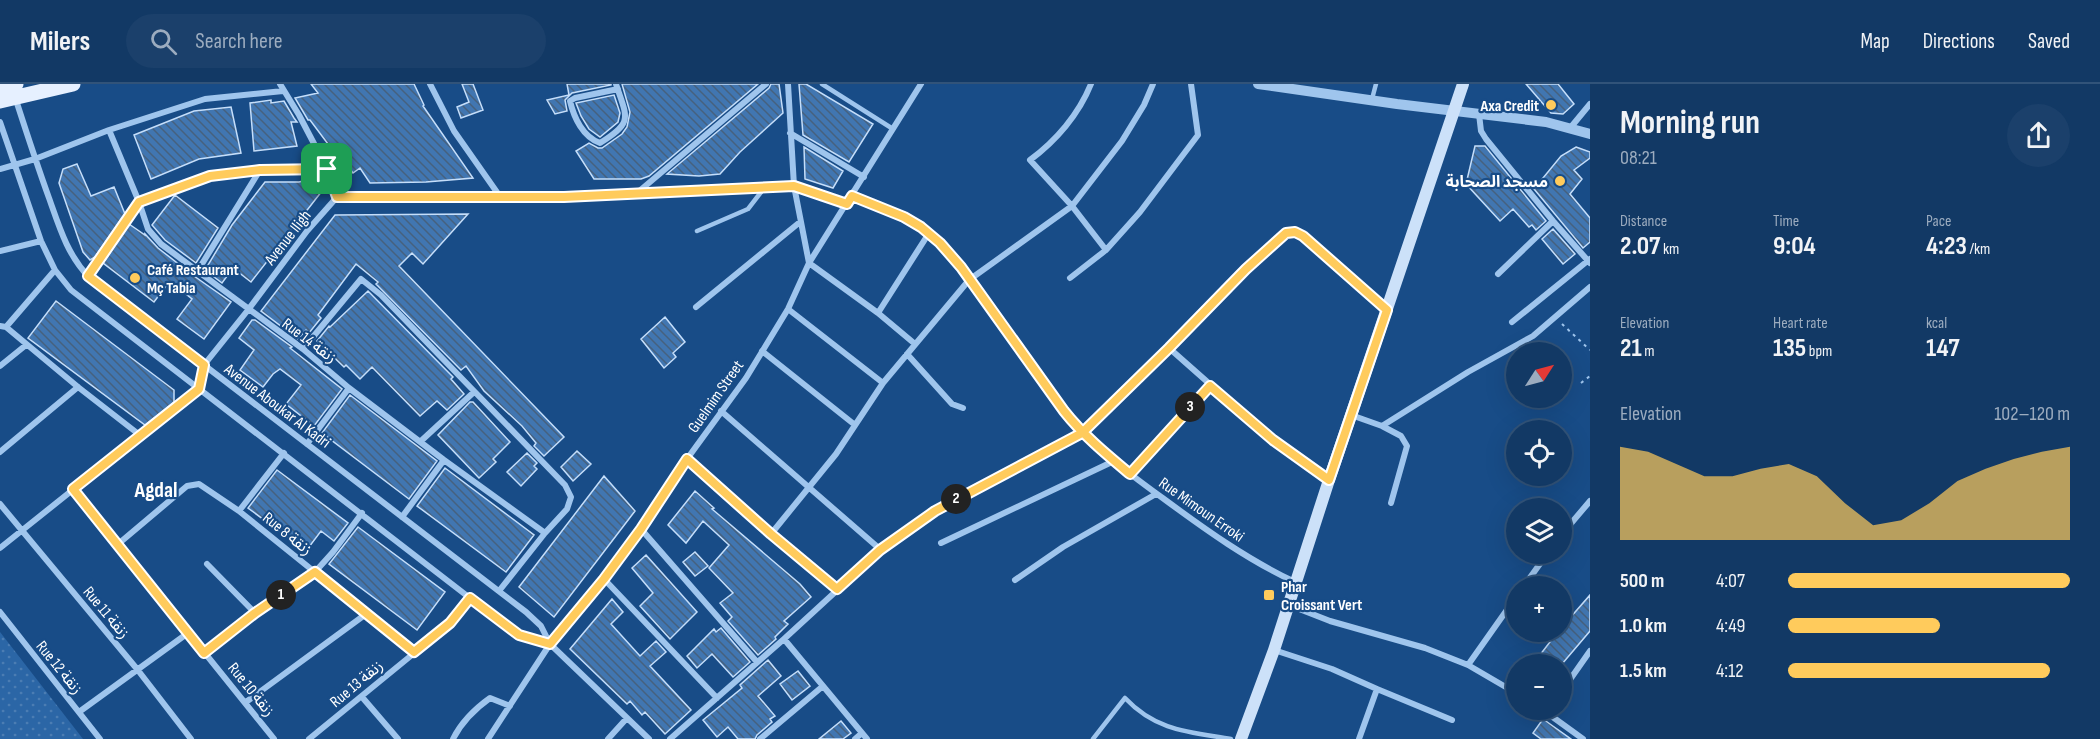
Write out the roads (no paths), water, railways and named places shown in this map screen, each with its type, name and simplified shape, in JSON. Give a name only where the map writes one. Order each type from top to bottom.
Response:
[{"type":"main road","points":[[8,91],[73,84]]},
{"type":"main road","points":[[1241,739],[1274,650],[1463,84]]},
{"type":"street","points":[[430,84],[454,131],[501,198]]},
{"type":"street","points":[[637,193],[766,84]]},
{"type":"street","points":[[788,84],[794,186],[809,263],[878,313],[915,344]]},
{"type":"street","name":"Guelmim Street","points":[[488,739],[550,644],[604,579],[641,529],[687,459],[746,378],[788,309],[809,263],[921,84]]},
{"type":"street","points":[[1091,84],[1051,144],[1030,160],[1072,206],[1106,250]]},
{"type":"street","points":[[771,534],[836,454],[883,383],[969,280],[1072,206],[1122,141],[1144,105],[1153,84]]},
{"type":"street","points":[[1070,278],[1106,250],[1140,212],[1198,135],[1191,84]]},
{"type":"street","points":[[1258,84],[1546,122],[1590,134]]},
{"type":"street","points":[[0,169],[35,159],[110,130],[205,99],[281,87],[299,115],[327,169],[337,197],[564,197],[794,186],[847,204]]},
{"type":"street","points":[[617,87],[625,112],[626,120],[623,127],[600,143],[592,140],[572,112],[570,101],[617,87]]},
{"type":"street","name":"Avenue Aboukar Al Kadri","points":[[8,91],[68,247],[88,276],[534,618],[550,644],[649,739]]},
{"type":"street","points":[[1571,127],[1590,104]]},
{"type":"street","points":[[1479,114],[1481,131],[1486,139],[1552,221],[1589,261],[1512,322]]},
{"type":"street","name":"Avenue Aboukar Al Kadri","points":[[0,122],[41,241],[55,270],[71,290],[519,635],[550,644]]},
{"type":"street","name":"Rue 14 زنقة","points":[[110,130],[144,219],[154,237],[197,272],[303,349],[348,388],[545,533]]},
{"type":"street","points":[[790,133],[864,177]]},
{"type":"street","points":[[139,202],[210,176],[260,170],[327,169]]},
{"type":"street","points":[[197,272],[260,170]]},
{"type":"street","name":"Rue Mimoun Erroki","points":[[852,196],[904,217],[929,233],[951,255],[1046,389],[1082,433],[1114,461],[1215,537],[1247,557],[1296,582]]},
{"type":"street","name":"Avenue Iligh","points":[[199,389],[204,365],[306,231],[337,197]]},
{"type":"street","points":[[1498,274],[1552,221]]},
{"type":"street","points":[[696,307],[800,222]]},
{"type":"street","points":[[670,739],[784,639],[880,550],[951,501],[986,485],[1082,433],[1246,269],[1286,233],[1295,232],[1303,236],[1387,310]]},
{"type":"street","points":[[878,313],[929,233]]},
{"type":"street","points":[[0,251],[41,241]]},
{"type":"street","points":[[55,270],[3,326],[141,436]]},
{"type":"street","points":[[303,349],[361,279],[381,295],[565,485],[571,497],[567,509],[499,591]]},
{"type":"street","points":[[1382,426],[1468,372],[1517,346],[1555,318],[1590,287]]},
{"type":"street","points":[[788,309],[883,383]]},
{"type":"street","points":[[0,366],[26,345]]},
{"type":"street","points":[[1169,348],[1273,440],[1329,480]]},
{"type":"street","points":[[762,351],[855,425]]},
{"type":"street","points":[[907,354],[952,404],[963,408]]},
{"type":"street","points":[[1130,474],[1210,386]]},
{"type":"street","points":[[0,452],[78,387]]},
{"type":"street","points":[[307,444],[348,388]]},
{"type":"street","points":[[0,548],[199,389]]},
{"type":"street","points":[[421,441],[474,392]]},
{"type":"street","points":[[722,411],[880,550]]},
{"type":"street","points":[[1351,415],[1382,426],[1401,436],[1407,446],[1392,503]]},
{"type":"street","points":[[239,511],[284,453]]},
{"type":"street","points":[[687,459],[837,589]]},
{"type":"street","points":[[402,517],[444,460]]},
{"type":"street","points":[[941,543],[1114,461]]},
{"type":"street","name":"Rue 8 زنقة","points":[[117,544],[187,486],[199,484],[239,511],[414,652]]},
{"type":"street","name":"Rue 10 زنقة","points":[[73,489],[274,739]]},
{"type":"street","points":[[1015,580],[1063,547],[1156,494]]},
{"type":"street","points":[[1572,522],[1590,501]]},
{"type":"street","name":"Rue 11 زنقة","points":[[0,504],[137,669],[191,739]]},
{"type":"street","points":[[204,653],[255,613],[315,572],[362,513]]},
{"type":"street","points":[[641,529],[757,662]]},
{"type":"street","points":[[207,564],[255,613]]},
{"type":"street","points":[[604,579],[717,698]]},
{"type":"street","name":"Rue 13 زنقة","points":[[309,739],[450,623],[470,598]]},
{"type":"street","points":[[1289,605],[1330,621],[1425,648],[1468,665],[1506,687]]},
{"type":"street","points":[[1468,665],[1506,611]]},
{"type":"street","name":"Rue 12 زنقة","points":[[0,612],[100,739]]},
{"type":"street","points":[[246,702],[366,614]]},
{"type":"street","points":[[79,712],[188,633]]},
{"type":"street","points":[[784,639],[867,739]]},
{"type":"street","points":[[1274,650],[1332,669],[1452,720]]},
{"type":"street","points":[[1572,677],[1590,651]]},
{"type":"street","points":[[760,739],[823,686]]},
{"type":"street","points":[[1359,739],[1377,689]]},
{"type":"street","points":[[362,697],[398,739]]},
{"type":"street","points":[[453,739],[457,731],[490,698],[510,706]]},
{"type":"street","points":[[608,739],[627,718]]},
{"type":"street","points":[[1559,720],[1583,739]]},
{"type":"street","points":[[855,739],[862,733]]},
{"type":"lane","points":[[822,84],[893,129]]},
{"type":"lane","points":[[1371,99],[1376,84]]},
{"type":"lane","points":[[697,231],[748,209],[765,187]]},
{"type":"lane","points":[[88,276],[139,202]]},
{"type":"lane","points":[[1093,739],[1125,698],[1139,714],[1177,730],[1231,739]]},
{"type":"place","name":"Axa Credit","points":[[1551,105]]},
{"type":"place","name":"مسجد الصحابة","points":[[1560,181]]},
{"type":"place","name":"Café Restaurant Mç Tabia","points":[[135,278]]},
{"type":"place","name":"Phar Croissant Vert","points":[[1269,595]]},
{"type":"district","name":"Agdal","points":[[156,489]]}]
